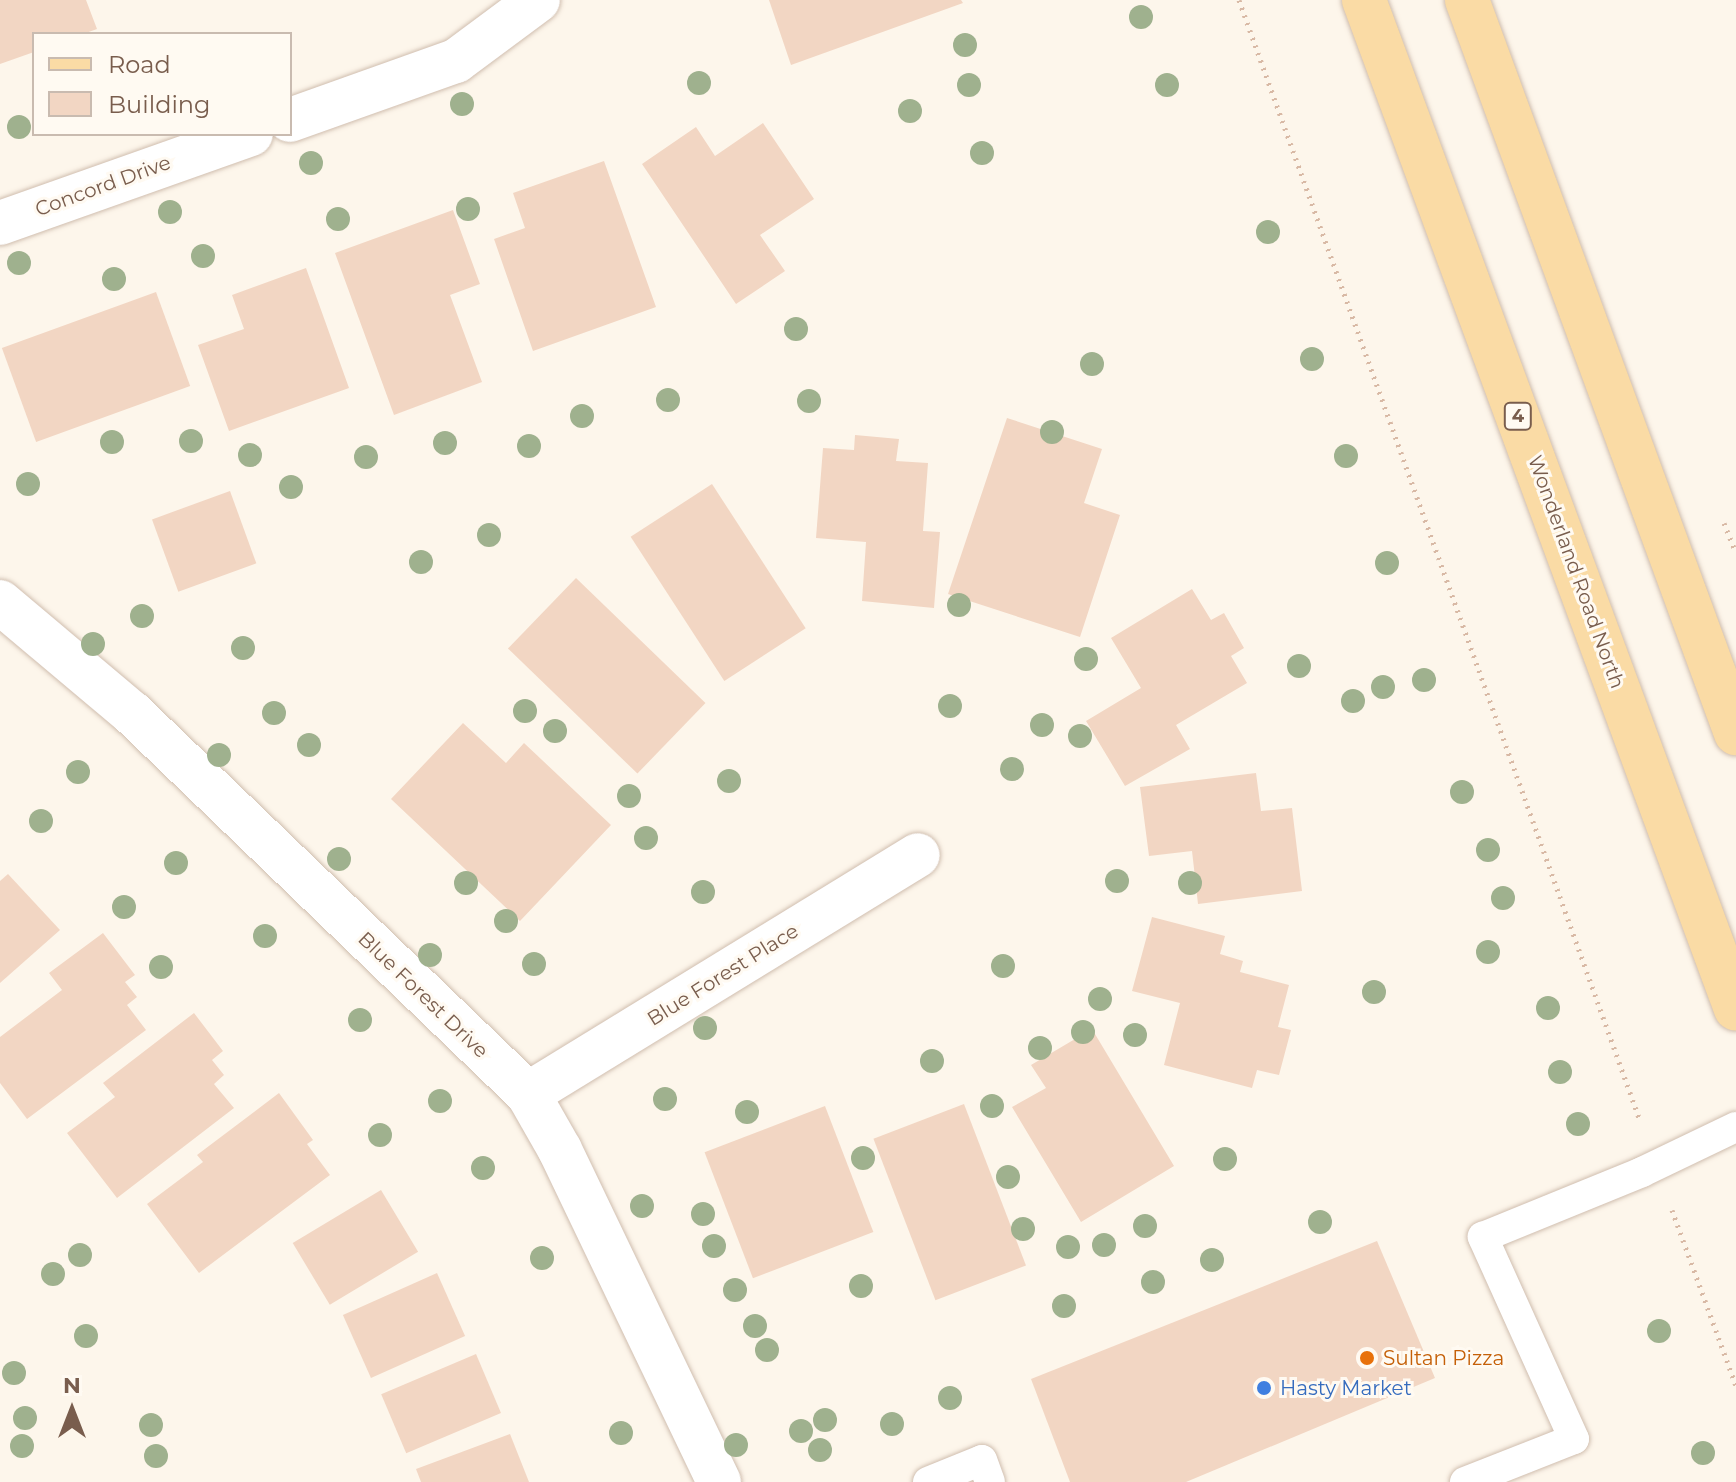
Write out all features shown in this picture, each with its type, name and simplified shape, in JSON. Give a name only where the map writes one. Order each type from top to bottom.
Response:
[{"type":"main road","name":"Wonderland Road North","points":[[1364,0],[1736,1009]]},
{"type":"main road","points":[[1467,0],[1736,733]]},
{"type":"street","points":[[292,119],[456,61],[538,0]]},
{"type":"street","name":"Concord Drive","points":[[0,223],[245,136]]},
{"type":"street","name":"Blue Forest Drive","points":[[0,602],[132,713],[528,1094],[560,1150],[719,1482]]},
{"type":"street","name":"Blue Forest Place","points":[[528,1094],[918,855]]},
{"type":"lane","points":[[1465,1482],[1574,1439],[1483,1237],[1736,1127]]},
{"type":"lane","points":[[928,1482],[982,1460],[990,1482]]},
{"type":"path","points":[[1239,0],[1736,1386]]},
{"type":"building","points":[[0,0],[86,0],[97,29],[89,32],[32,32],[32,53],[0,64]]},
{"type":"building","points":[[769,0],[961,0],[963,3],[791,65]]},
{"type":"building","points":[[763,123],[814,199],[760,235],[785,271],[736,304],[642,164],[696,127],[715,156]]},
{"type":"building","points":[[604,161],[656,307],[533,351],[494,239],[525,228],[513,193]]},
{"type":"building","points":[[453,210],[480,284],[450,295],[482,382],[394,415],[335,253]]},
{"type":"building","points":[[306,268],[349,388],[229,431],[198,345],[244,329],[232,295]]},
{"type":"building","points":[[156,292],[190,386],[36,442],[2,348]]},
{"type":"building","points":[[1007,418],[1102,449],[1084,503],[1120,515],[1080,637],[948,594]]},
{"type":"building","points":[[855,435],[899,439],[896,461],[928,463],[923,531],[940,532],[934,608],[862,601],[866,542],[816,538],[823,448],[854,450]]},
{"type":"building","points":[[712,484],[806,628],[724,681],[631,537]]},
{"type":"building","points":[[230,491],[256,563],[178,592],[152,519]]},
{"type":"building","points":[[576,578],[705,703],[637,774],[508,648]]},
{"type":"building","points":[[1192,589],[1211,620],[1224,613],[1244,648],[1231,656],[1247,683],[1176,725],[1190,749],[1125,786],[1086,721],[1141,688],[1111,638]]},
{"type":"building","points":[[463,723],[506,763],[524,743],[611,825],[520,921],[391,799]]},
{"type":"building","points":[[1256,773],[1261,811],[1292,808],[1302,891],[1198,904],[1192,851],[1149,856],[1140,787]]},
{"type":"building","points":[[8,874],[60,930],[0,983],[0,881]]},
{"type":"building","points":[[1152,917],[1225,936],[1220,954],[1243,961],[1240,972],[1289,985],[1278,1027],[1291,1030],[1279,1075],[1257,1070],[1252,1088],[1164,1065],[1180,1003],[1132,991]]},
{"type":"building","points":[[103,933],[135,975],[125,982],[137,997],[127,1005],[146,1030],[27,1119],[0,1083],[0,1037],[62,990],[49,973]]},
{"type":"building","points":[[194,1013],[223,1051],[212,1060],[224,1075],[214,1084],[234,1108],[117,1198],[67,1133],[115,1097],[103,1083]]},
{"type":"building","points":[[1092,1029],[1174,1166],[1081,1222],[1012,1107],[1046,1088],[1031,1065]]},
{"type":"building","points":[[279,1093],[313,1140],[307,1144],[330,1175],[199,1273],[147,1204],[203,1162],[197,1155]]},
{"type":"building","points":[[964,1104],[1026,1266],[935,1300],[873,1139]]},
{"type":"building","points":[[825,1106],[873,1232],[753,1278],[705,1152]]},
{"type":"building","points":[[381,1190],[418,1252],[330,1305],[293,1243]]},
{"type":"building","points":[[1377,1241],[1435,1378],[1186,1482],[1070,1482],[1031,1379]]},
{"type":"building","points":[[437,1273],[465,1336],[371,1378],[343,1315]]},
{"type":"building","points":[[476,1354],[501,1413],[406,1453],[381,1394]]},
{"type":"building","points":[[510,1434],[529,1482],[421,1482],[416,1469]]},
{"type":"place","name":"Sultan Pizza","points":[[1367,1358]]},
{"type":"place","name":"Hasty Market","points":[[1264,1388]]}]
